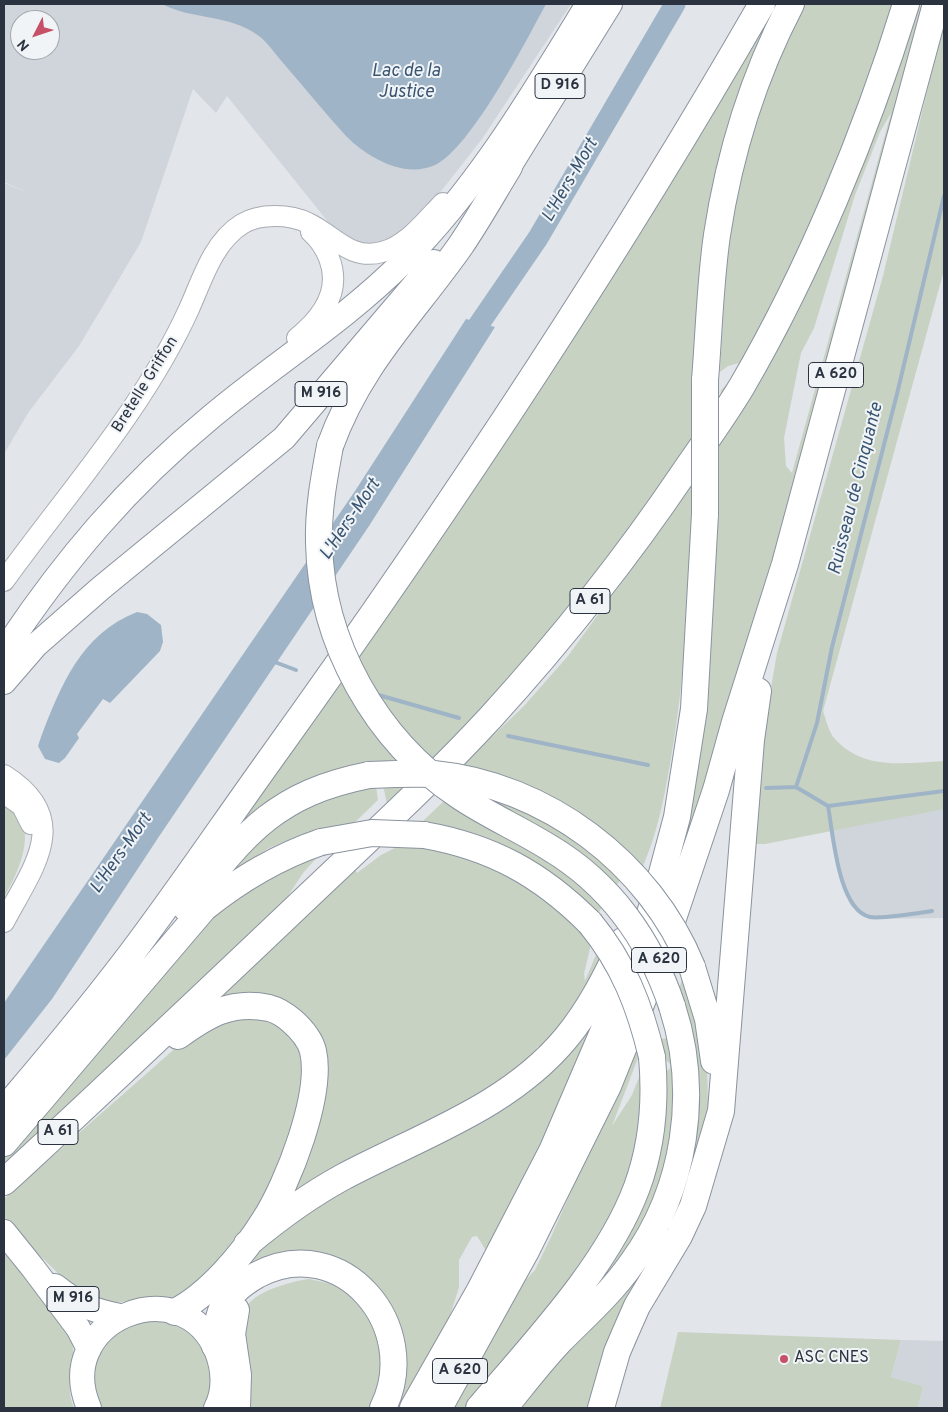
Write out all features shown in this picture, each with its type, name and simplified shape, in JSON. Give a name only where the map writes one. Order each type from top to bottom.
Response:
[{"type":"highway","name":"D 916","points":[[498,163],[518,119],[588,4]]},
{"type":"highway","name":"D 916","points":[[498,163],[610,4]]},
{"type":"highway","points":[[4,1110],[62,1042],[140,942],[387,597],[510,414],[602,268],[762,4]]},
{"type":"highway","name":"A 620","points":[[413,1408],[479,1292],[552,1151],[602,1037],[638,948],[658,888],[677,818],[694,709],[699,644],[705,514],[706,380],[717,236],[728,177],[761,72],[791,4]]},
{"type":"highway","name":"A 61","points":[[4,1182],[112,1083],[348,858],[490,718],[580,615],[636,544],[742,386],[790,294],[843,177],[874,98],[906,4]]},
{"type":"highway","name":"A 620","points":[[439,1408],[526,1251],[608,1086],[660,957],[714,798],[735,722],[785,564],[936,4]]},
{"type":"highway","name":"M 916","points":[[4,651],[75,551],[118,503],[205,422],[330,328],[402,264],[449,212],[498,163]]},
{"type":"highway","name":"M 916","points":[[4,682],[36,645],[101,588],[284,438],[454,238],[498,163]]},
{"type":"highway","points":[[498,163],[462,244],[374,357],[346,404],[330,446],[320,508],[320,565],[328,610],[338,641],[359,688],[388,731],[436,780],[476,807],[551,848],[604,892],[620,908],[644,943],[658,968],[672,1006],[681,1038],[686,1088],[686,1115],[681,1153],[668,1198],[652,1231],[632,1264],[559,1343],[504,1408]]},
{"type":"highway","points":[[601,1408],[617,1352],[626,1331],[693,1206],[721,1111],[751,740],[760,684],[786,584],[785,564]]},
{"type":"highway","points":[[247,1244],[296,1205],[342,1178],[478,1109],[517,1085],[566,1038],[598,990],[627,933],[685,771]]},
{"type":"highway","points":[[116,1012],[131,977],[224,860],[254,828],[280,807],[311,791],[369,775],[434,774],[454,778],[495,788],[539,805],[562,817],[601,844],[635,878],[666,918],[686,950],[708,1019],[714,1070],[711,1142]]},
{"type":"highway","points":[[4,1143],[204,908],[235,883],[263,866],[322,842],[372,833],[424,835],[449,839],[499,856],[549,886],[590,923],[614,955],[638,1002],[652,1057],[654,1080],[651,1132],[637,1188],[622,1220],[604,1251],[570,1297],[479,1408]]},
{"type":"highway","points":[[112,1083],[191,1027],[232,1006],[246,1005],[273,1009],[285,1015],[309,1040],[314,1061],[313,1091],[303,1133],[275,1202],[247,1244],[208,1290],[175,1312]]},
{"type":"highway","name":"M 916","points":[[4,1232],[34,1268],[78,1328],[88,1350]]},
{"type":"highway","points":[[215,1346],[221,1311],[231,1295],[252,1278],[266,1271],[296,1264],[327,1268],[351,1280],[371,1298],[387,1321],[393,1351],[391,1383],[383,1408]]},
{"type":"highway","name":"M 916","points":[[34,1268],[81,1306],[120,1316]]},
{"type":"highway","points":[[223,1407],[238,1375],[232,1334],[234,1316],[240,1302],[257,1286],[266,1271]]},
{"type":"highway","points":[[89,1408],[83,1388],[82,1374],[88,1350],[102,1330],[120,1316],[147,1309],[175,1312],[198,1326],[215,1346],[223,1374],[223,1407]]},
{"type":"main road","name":"Bretelle Griffon","points":[[4,581],[85,476],[133,409],[180,330],[221,244],[243,223],[258,218],[274,216],[294,219],[308,223],[351,251],[365,254],[382,252],[397,246],[498,163]]},
{"type":"main road","points":[[272,371],[285,348],[313,325],[325,310],[334,281],[332,266],[325,249],[316,236],[294,219]]},
{"type":"main road","points":[[4,775],[32,797],[41,812],[44,832],[40,850],[4,922]]},
{"type":"main road","points":[[4,793],[22,806],[32,826],[33,847],[25,883]]},
{"type":"shaded area","points":[[4,4],[571,4],[482,139],[431,204],[397,235],[376,244],[360,243],[333,228],[227,96],[216,113],[193,89],[141,242],[79,346],[28,413],[4,454],[4,183],[33,195],[4,182]]},
{"type":"shaded area","points":[[944,808],[944,918],[869,919],[850,905],[830,831]]},
{"type":"shaded area","points":[[901,1340],[944,1341],[944,1408],[918,1408],[923,1386],[891,1377]]},
{"type":"green space","points":[[772,4],[781,4],[759,54],[696,445],[650,513],[437,762],[412,738],[390,712],[372,683],[357,652]]},
{"type":"green space","points":[[803,4],[900,4],[817,222],[720,405],[721,390],[729,382],[739,363],[728,366],[720,372],[728,260],[740,177],[766,94]]},
{"type":"green space","points":[[921,4],[926,4],[754,631],[737,686],[732,689],[698,817],[667,890],[714,507],[719,445],[838,224],[878,127]],"holes":[[[891,113],[792,473],[786,466],[784,438],[801,353],[814,328],[855,195],[880,132]]]},
{"type":"green space","points":[[944,20],[944,270],[823,711],[835,739],[846,749],[859,756],[872,761],[886,763],[944,761],[944,809],[765,844],[752,844],[756,775],[777,653],[883,276]]},
{"type":"green space","points":[[695,481],[687,623],[676,729],[660,816],[643,866],[603,830],[558,800],[461,766],[523,707],[568,656]]},
{"type":"green space","points":[[342,675],[401,762],[229,840]]},
{"type":"green space","points":[[383,785],[406,785],[387,804]]},
{"type":"green space","points":[[376,786],[378,800],[353,824],[302,834],[269,848],[219,880],[244,847],[310,797]]},
{"type":"green space","points":[[446,799],[529,845],[604,904],[597,915],[556,877],[509,847],[474,833],[422,822]]},
{"type":"green space","points":[[503,799],[561,828],[622,876],[617,885],[580,852],[533,822],[489,800]]},
{"type":"green space","points":[[4,802],[21,819],[25,839],[21,860],[4,898]]},
{"type":"green space","points":[[401,845],[428,845],[518,877],[592,940],[584,974],[585,981],[598,950],[605,961],[544,1053],[538,1046],[524,1069],[286,1203],[315,1035],[224,999],[221,994],[354,868],[357,873],[381,855]]},
{"type":"green space","points":[[322,852],[303,873],[284,902],[4,1170],[4,1157],[49,1107],[199,927],[245,889]]},
{"type":"green space","points":[[685,970],[707,1065],[708,1104],[699,1165],[594,1408],[516,1408],[679,1199],[679,989]]},
{"type":"green space","points":[[601,1010],[566,1093],[488,1254],[477,1236],[472,1237],[459,1260],[459,1287],[446,1329],[399,1408],[397,1408],[401,1357],[325,1262],[231,1276],[299,1214],[384,1168],[404,1163],[404,1156]]},
{"type":"green space","points":[[250,1015],[282,1026],[298,1045],[303,1074],[290,1137],[281,1166],[255,1216],[216,1264],[206,1271],[203,1280],[171,1300],[146,1299],[113,1303],[97,1302],[69,1284],[13,1229],[4,1217],[4,1199],[179,1045],[199,1030]]},
{"type":"green space","points":[[675,1037],[677,1133],[634,1249],[582,1303],[621,1248],[636,1222],[648,1195],[662,1138],[666,1106],[667,1071],[670,1068],[670,1064],[664,1058],[661,1039]]},
{"type":"green space","points":[[638,1040],[641,1050],[612,1126],[632,1095],[643,1067],[642,1125],[622,1198],[592,1252],[470,1408],[451,1408],[519,1287],[535,1270]]},
{"type":"green space","points":[[4,1248],[69,1333],[73,1352],[70,1388],[74,1408],[4,1408]]},
{"type":"green space","points":[[309,1279],[350,1288],[386,1345],[373,1408],[245,1408],[241,1332],[245,1310],[255,1298],[273,1288]]},
{"type":"green space","points":[[149,1319],[177,1324],[189,1332],[207,1353],[214,1381],[207,1408],[99,1408],[92,1373],[102,1346],[122,1327]]},
{"type":"green space","name":"ASC CNES","points":[[678,1332],[901,1340],[891,1377],[923,1386],[918,1408],[660,1408]]},
{"type":"water","name":"Lac de la Justice","points":[[162,4],[546,4],[497,92],[465,138],[449,155],[435,165],[423,169],[411,169],[387,164],[355,144],[259,36],[236,24],[186,13]]},
{"type":"water","points":[[466,319],[495,327],[369,526],[160,835],[52,999],[4,1060],[4,1003],[355,491]]},
{"type":"water","points":[[137,612],[147,614],[161,625],[163,642],[160,651],[110,703],[103,699],[77,734],[79,738],[65,758],[59,763],[45,759],[38,746],[65,680],[75,663],[101,634]]},
{"type":"waterway","name":"L'Hers-Mort","points":[[464,346],[538,238],[675,4]]},
{"type":"waterway","name":"Ruisseau de Cinquante","points":[[796,787],[817,723],[832,647],[897,394],[944,196]]},
{"type":"waterway","points":[[272,661],[296,670]]},
{"type":"waterway","points":[[375,694],[459,718]]},
{"type":"waterway","points":[[508,736],[648,765]]},
{"type":"waterway","points":[[766,788],[796,787],[828,806],[944,791]]},
{"type":"waterway","points":[[828,806],[835,851],[844,886],[851,901],[859,911],[870,917],[900,916],[932,911]]},
{"type":"place","name":"ASC CNES","points":[[784,1359]]}]
